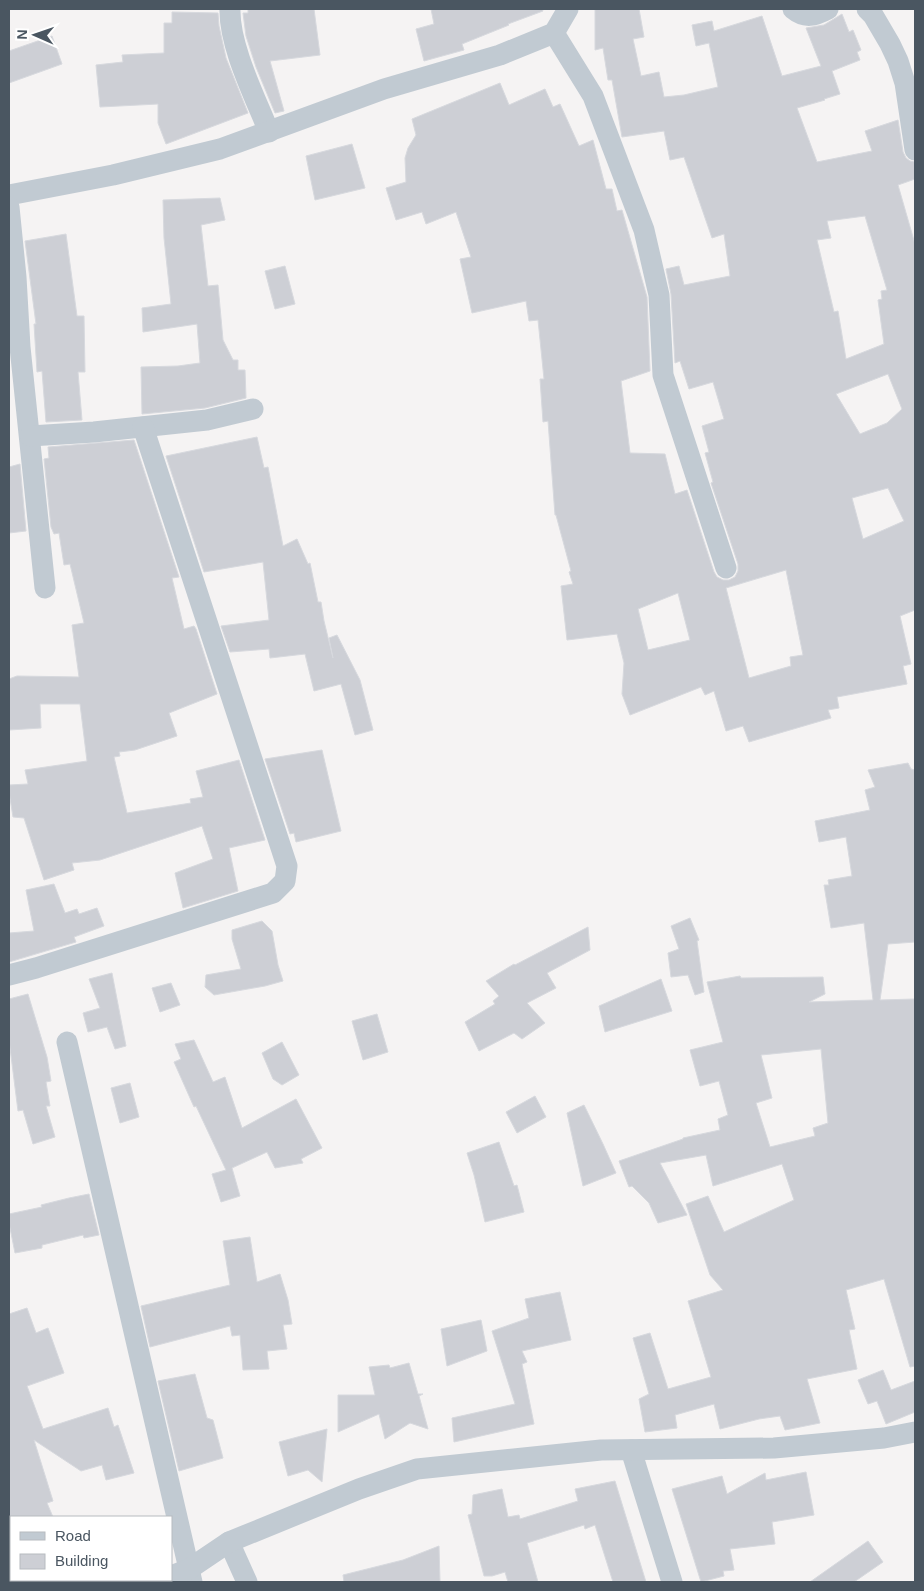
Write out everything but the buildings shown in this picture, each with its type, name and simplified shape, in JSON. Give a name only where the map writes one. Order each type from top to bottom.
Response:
[{"type":"street","points":[[230,9],[236,49],[269,132]]},
{"type":"street","points":[[9,195],[113,175],[220,150],[384,89],[500,55],[554,33],[568,9]]},
{"type":"street","points":[[792,9],[801,15],[816,15],[828,9]]},
{"type":"street","points":[[867,9],[873,15],[898,61],[905,83],[915,150]]},
{"type":"street","points":[[554,33],[593,96],[644,230],[659,295],[663,375],[726,568]]},
{"type":"street","points":[[9,207],[20,347],[45,588]]},
{"type":"street","points":[[30,436],[207,420],[253,409]]},
{"type":"street","points":[[9,975],[273,893],[285,881],[287,866],[143,427]]},
{"type":"street","points":[[67,1042],[171,1516]]},
{"type":"street","points":[[172,1521],[184,1576],[230,1542],[359,1489],[417,1469],[601,1450],[774,1448],[884,1438],[915,1432]]},
{"type":"street","points":[[631,1450],[672,1582]]},
{"type":"street","points":[[230,1542],[247,1582]]}]
